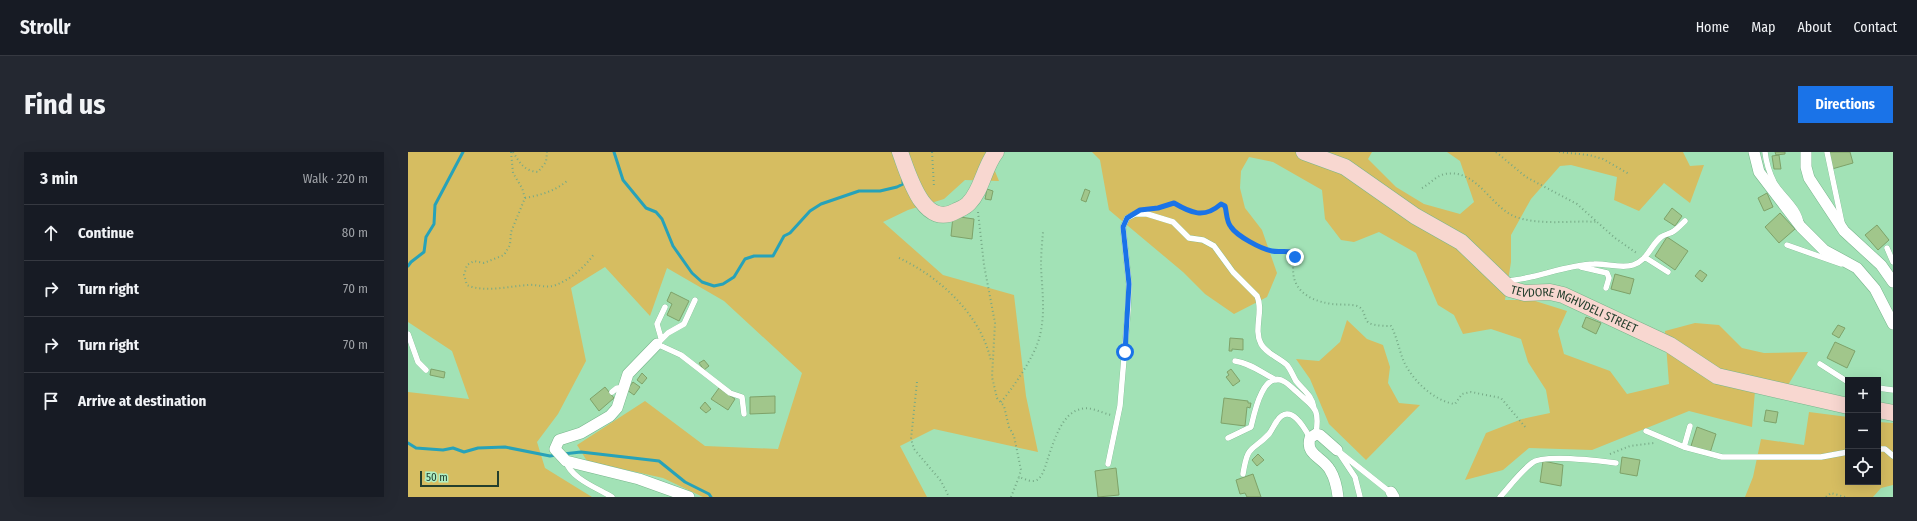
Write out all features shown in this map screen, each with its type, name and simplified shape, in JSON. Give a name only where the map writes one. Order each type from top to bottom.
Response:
[{"type":"street","points":[[900,152],[914,191],[928,210],[943,215],[950,215],[968,204],[974,196],[996,152]]},
{"type":"street","name":"TEVDORE MGHVDELI STREET","points":[[1304,152],[1346,167],[1416,216],[1461,242],[1510,289],[1525,293],[1550,292],[1563,295],[1670,345],[1717,376],[1845,405]]},
{"type":"street","points":[[1754,152],[1759,172],[1801,227],[1824,250],[1857,268],[1875,289],[1893,324]]},
{"type":"street","points":[[1806,152],[1808,178],[1844,231],[1881,265],[1893,282]]},
{"type":"street","points":[[659,341],[628,374],[617,390],[617,408],[610,416],[581,433],[559,440],[555,449],[566,461],[639,479],[690,497]]},
{"type":"street","points":[[1881,411],[1893,413]]},
{"type":"street","points":[[1337,450],[1320,435],[1313,436],[1309,448],[1312,453],[1326,463],[1336,485],[1338,497]]},
{"type":"lane","points":[[1765,152],[1774,182],[1800,216],[1801,227]]},
{"type":"lane","points":[[1827,152],[1844,231]]},
{"type":"lane","points":[[1108,464],[1118,417],[1124,370],[1129,284],[1123,227],[1127,218],[1135,214],[1147,214],[1173,222],[1189,238],[1203,240],[1214,246],[1219,251],[1233,272],[1257,296],[1260,301],[1257,328],[1258,339],[1262,346],[1286,365],[1296,381],[1309,394],[1314,408],[1317,426],[1313,436],[1300,420],[1286,415],[1281,416],[1269,434],[1248,451],[1243,474]]},
{"type":"lane","points":[[1500,281],[1521,280],[1579,266],[1595,264],[1625,267],[1633,265],[1646,258],[1659,239],[1666,233],[1673,232],[1686,221]]},
{"type":"lane","points":[[1787,245],[1821,258],[1857,268]]},
{"type":"lane","points":[[1887,248],[1893,262]]},
{"type":"lane","points":[[1646,258],[1668,272]]},
{"type":"lane","points":[[1579,266],[1607,273],[1609,278],[1606,288]]},
{"type":"lane","points":[[659,341],[684,324],[696,300]]},
{"type":"lane","points":[[659,341],[657,324],[665,306]]},
{"type":"lane","points":[[408,334],[418,362],[426,370]]},
{"type":"lane","points":[[659,341],[681,355],[730,393],[742,397],[744,414]]},
{"type":"lane","points":[[1235,361],[1247,363],[1261,373],[1276,380],[1284,381],[1306,398],[1314,408]]},
{"type":"lane","points":[[1820,364],[1845,380]]},
{"type":"lane","points":[[1228,438],[1251,427],[1259,395],[1270,383],[1276,380]]},
{"type":"lane","points":[[1881,388],[1893,390]]},
{"type":"lane","points":[[1684,447],[1690,426]]},
{"type":"lane","points":[[1646,431],[1684,447],[1722,457],[1821,457],[1845,453]]},
{"type":"lane","points":[[1881,449],[1885,449],[1893,456]]},
{"type":"lane","points":[[1337,450],[1394,495]]},
{"type":"lane","points":[[1337,450],[1355,476],[1360,497]]},
{"type":"lane","points":[[1500,497],[1532,462],[1545,458],[1594,460],[1616,463]]},
{"type":"lane","points":[[566,461],[568,469],[575,476],[612,497]]},
{"type":"path","points":[[512,152],[520,165],[529,171],[538,172],[546,162],[547,152]]},
{"type":"path","points":[[512,152],[513,173],[522,188],[525,198],[511,232],[510,245],[504,255],[484,263],[474,261],[467,265],[464,275],[467,285],[485,289],[494,287],[513,288],[530,285],[548,287],[557,285],[585,266],[594,254]]},
{"type":"path","points":[[932,152],[934,187]]},
{"type":"path","points":[[1496,152],[1526,177],[1577,204],[1630,250],[1646,258]]},
{"type":"path","points":[[1559,152],[1589,155],[1603,159],[1629,174]]},
{"type":"path","points":[[1422,188],[1432,183],[1438,176],[1454,174],[1473,181],[1514,216],[1529,221],[1598,222]]},
{"type":"path","points":[[525,198],[544,194],[560,188],[568,181]]},
{"type":"path","points":[[974,196],[979,217],[984,265],[995,323],[992,377],[995,392],[1001,402],[1009,427],[1014,436],[1021,470],[1011,497]]},
{"type":"path","points":[[1135,214],[1140,210],[1158,208],[1174,203],[1184,210],[1206,213],[1215,210],[1221,204],[1225,206],[1226,218],[1231,228],[1247,240],[1263,249],[1272,251],[1292,251],[1296,254],[1292,263],[1292,274],[1298,286],[1306,296],[1317,302],[1358,307],[1364,311],[1366,320],[1370,324],[1391,326],[1405,363],[1422,387],[1444,403],[1455,404],[1462,394],[1471,392],[1501,398],[1526,428]]},
{"type":"path","points":[[1001,402],[1012,390],[1032,357],[1039,340],[1044,294],[1041,265],[1043,232]]},
{"type":"path","points":[[899,258],[914,265],[943,286],[967,312],[982,334],[988,346],[992,363]]},
{"type":"path","points":[[917,382],[911,438],[914,449],[941,481],[949,497]]},
{"type":"path","points":[[1019,477],[1033,481],[1038,480],[1042,475],[1065,419],[1071,413],[1082,408],[1091,409],[1118,417]]},
{"type":"path","points":[[1594,460],[1630,446],[1669,440]]},
{"type":"path","points":[[1826,497],[1831,493],[1845,497]]},
{"type":"shaded area","points":[[408,152],[987,152],[999,181],[965,180],[944,199],[908,210],[883,222],[943,275],[1014,295],[1026,396],[1038,452],[934,429],[900,446],[927,497],[703,497],[663,478],[587,461],[577,445],[645,401],[705,446],[778,449],[802,373],[724,301],[667,268],[650,316],[605,267],[571,288],[586,361],[558,414],[537,442],[545,468],[592,497],[408,497],[408,392],[469,399],[452,351],[408,322]]},
{"type":"shaded area","points":[[1092,152],[1372,152],[1368,159],[1396,187],[1424,204],[1460,214],[1474,202],[1460,161],[1447,152],[1683,152],[1690,166],[1704,165],[1690,203],[1664,183],[1639,211],[1614,200],[1617,177],[1571,165],[1560,166],[1531,199],[1511,235],[1511,262],[1505,300],[1532,300],[1567,311],[1558,331],[1564,354],[1610,371],[1627,394],[1669,384],[1665,331],[1695,323],[1719,325],[1742,348],[1764,353],[1808,352],[1788,385],[1756,379],[1752,427],[1689,411],[1592,450],[1529,448],[1503,470],[1465,480],[1486,433],[1522,419],[1550,413],[1546,390],[1528,362],[1521,339],[1491,329],[1463,334],[1454,315],[1438,305],[1416,253],[1379,232],[1354,242],[1341,240],[1325,219],[1322,190],[1273,162],[1249,157],[1241,171],[1240,188],[1245,208],[1262,230],[1277,273],[1267,297],[1234,314],[1205,294],[1183,272],[1109,210],[1100,160]]},
{"type":"shaded area","points":[[1347,320],[1367,339],[1383,345],[1390,367],[1388,383],[1399,403],[1420,405],[1366,460],[1329,424],[1310,379],[1296,359],[1319,361],[1340,342]]},
{"type":"shaded area","points":[[1809,412],[1845,417],[1845,485],[1881,485],[1881,422],[1893,423],[1893,485],[1881,488],[1873,497],[1745,497],[1753,477],[1761,439],[1804,445]]},
{"type":"building","points":[[1775,152],[1785,152],[1785,154],[1776,155]]},
{"type":"building","points":[[1827,152],[1850,152],[1853,163],[1832,169]]},
{"type":"building","points":[[1779,155],[1781,169],[1774,169],[1772,156]]},
{"type":"building","points":[[987,189],[993,191],[991,200],[985,199]]},
{"type":"building","points":[[1085,189],[1090,191],[1086,202],[1081,200]]},
{"type":"building","points":[[1767,193],[1773,207],[1764,211],[1758,198]]},
{"type":"building","points":[[1672,208],[1682,216],[1675,226],[1664,219]]},
{"type":"building","points":[[1780,213],[1795,229],[1779,243],[1765,227]]},
{"type":"building","points":[[953,216],[974,219],[972,239],[951,236]]},
{"type":"building","points":[[1877,225],[1889,240],[1878,250],[1865,235]]},
{"type":"building","points":[[1667,237],[1688,251],[1675,270],[1655,256]]},
{"type":"building","points":[[1700,270],[1707,275],[1702,282],[1695,276]]},
{"type":"building","points":[[1615,274],[1634,279],[1630,294],[1611,289]]},
{"type":"building","points":[[671,292],[689,301],[679,321],[667,315],[672,304],[667,301]]},
{"type":"building","points":[[1586,317],[1601,323],[1596,334],[1582,327]]},
{"type":"building","points":[[1838,325],[1845,328],[1839,338],[1832,334]]},
{"type":"building","points":[[1230,338],[1243,339],[1243,350],[1232,349],[1232,351],[1229,351]]},
{"type":"building","points":[[1835,342],[1855,351],[1847,368],[1827,358]]},
{"type":"building","points":[[704,360],[709,366],[704,370],[699,363]]},
{"type":"building","points":[[431,369],[445,372],[444,378],[430,375]]},
{"type":"building","points":[[1231,369],[1240,381],[1233,386],[1226,377],[1229,375],[1227,372]]},
{"type":"building","points":[[642,373],[647,378],[642,384],[637,380]]},
{"type":"building","points":[[633,382],[640,387],[634,395],[627,390]]},
{"type":"building","points":[[605,387],[614,398],[599,411],[590,399]]},
{"type":"building","points":[[719,388],[735,399],[728,410],[711,399]]},
{"type":"building","points":[[775,396],[775,413],[750,414],[750,397]]},
{"type":"building","points":[[1224,398],[1248,401],[1248,403],[1251,403],[1250,408],[1247,407],[1245,426],[1221,423]]},
{"type":"building","points":[[705,402],[711,409],[706,413],[700,408]]},
{"type":"building","points":[[1766,410],[1778,412],[1776,423],[1764,421]]},
{"type":"building","points":[[1697,427],[1716,434],[1710,453],[1691,446]]},
{"type":"building","points":[[1258,454],[1264,460],[1257,466],[1252,460]]},
{"type":"building","points":[[1622,457],[1640,460],[1637,476],[1620,473]]},
{"type":"building","points":[[1543,461],[1563,465],[1561,486],[1540,482]]},
{"type":"building","points":[[1116,468],[1119,495],[1098,497],[1095,471]]},
{"type":"building","points":[[1253,474],[1261,497],[1247,497],[1245,493],[1240,494],[1236,480]]},
{"type":"waterway","points":[[408,266],[424,252],[426,237],[434,224],[435,205],[463,152]]},
{"type":"waterway","points":[[614,152],[623,180],[646,208],[656,212],[662,219],[673,246],[692,273],[702,282],[714,286],[723,284],[734,277],[745,259],[754,256],[773,256],[784,236],[790,233],[810,211],[821,204],[859,191],[880,191],[897,187],[903,184],[903,179]]},
{"type":"waterway","points":[[408,443],[416,448],[443,450],[453,448],[464,452],[478,448],[505,447],[550,456],[556,455]]},
{"type":"waterway","points":[[563,454],[581,452],[659,461],[685,482],[709,494],[711,497]]},
{"type":"route","points":[[1125,352],[1129,284],[1123,227],[1127,218],[1140,210],[1146,208],[1158,208],[1174,203],[1184,210],[1196,213],[1206,213],[1215,210],[1221,204],[1225,206],[1226,218],[1231,228],[1247,240],[1263,249],[1272,251],[1292,251],[1296,254],[1295,257]]}]
